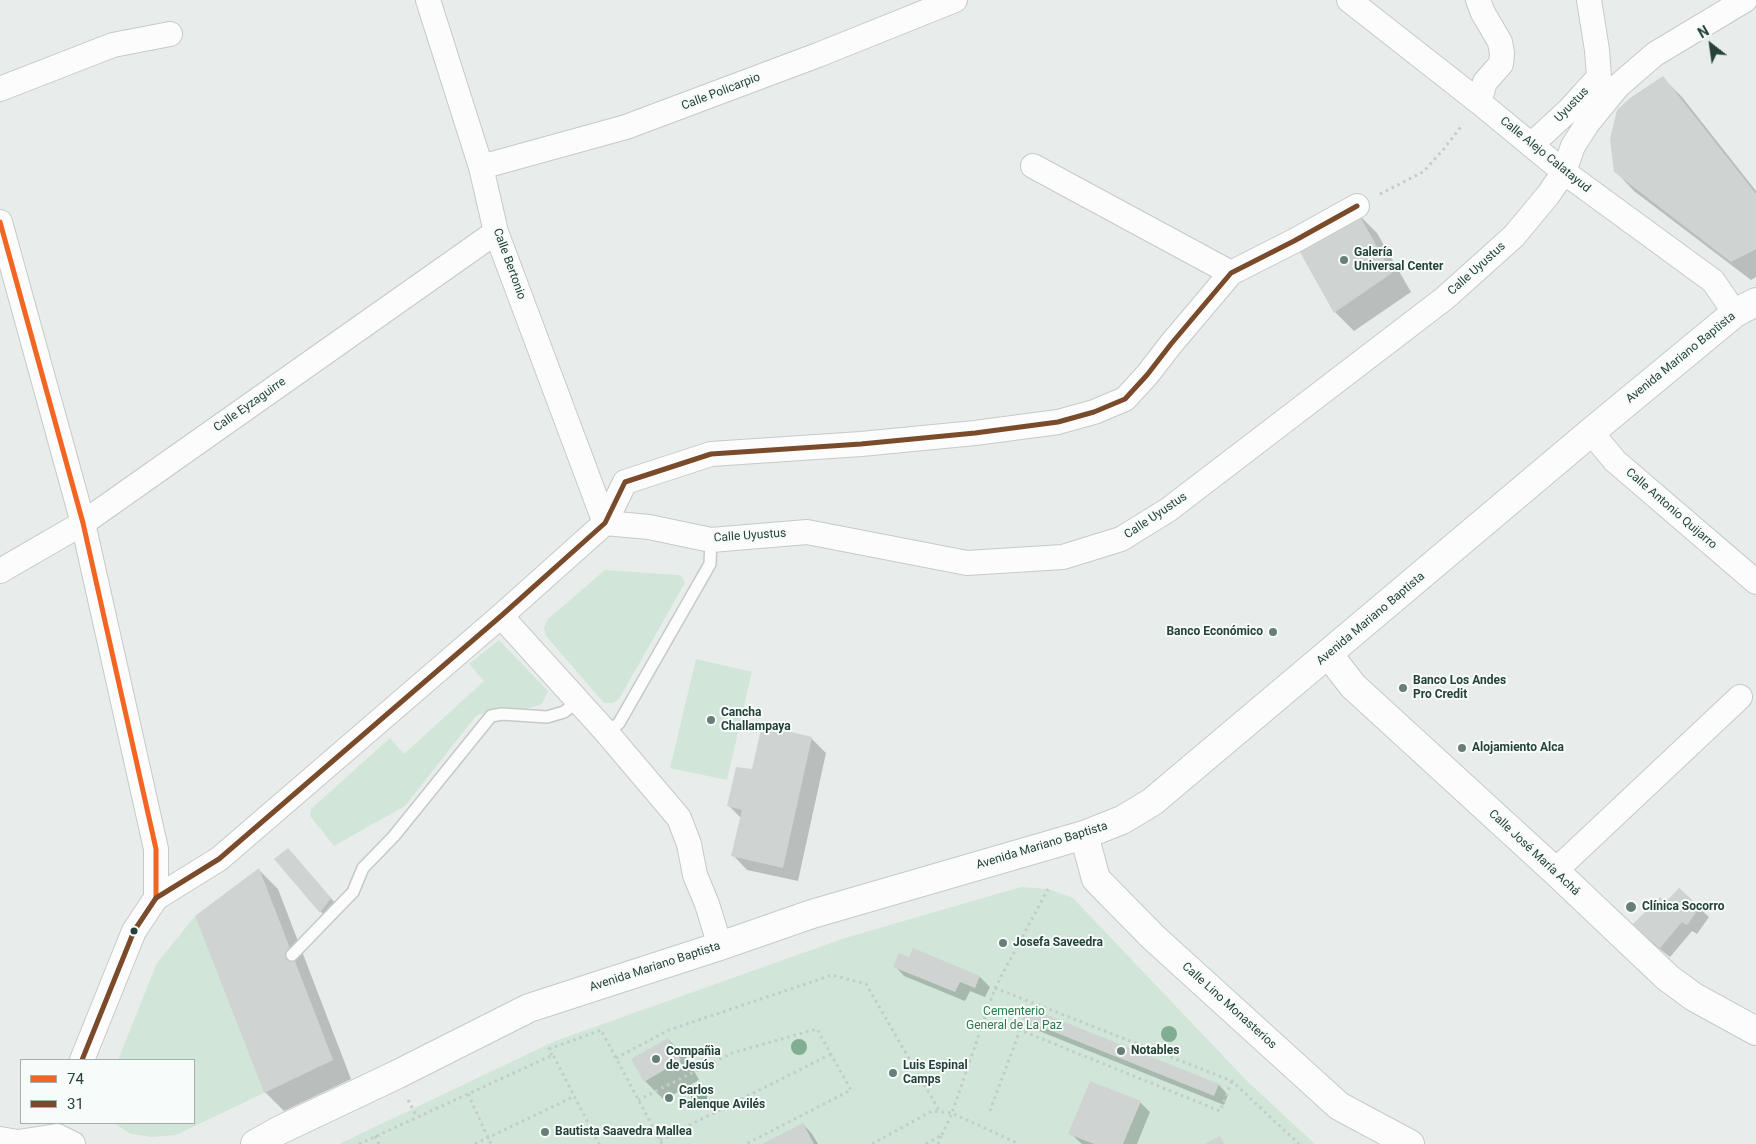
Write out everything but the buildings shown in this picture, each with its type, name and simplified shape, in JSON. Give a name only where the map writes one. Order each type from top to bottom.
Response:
[{"type":"main road","name":"Avenida Mariano Baptista","points":[[255,1144],[529,1008],[812,914],[1084,835],[1122,820],[1152,802],[1591,432],[1746,308]]},
{"type":"main road","name":"Calle José María Achá","points":[[1328,655],[1353,686],[1668,978],[1694,998],[1756,1031]]},
{"type":"main road","name":"Calle Lino Monasterios","points":[[1084,835],[1096,879],[1153,937],[1339,1106],[1410,1144]]},
{"type":"street","name":"Calle Bertonio","points":[[428,0],[481,168],[496,232],[605,523]]},
{"type":"street","name":"Calle Policarpio","points":[[481,168],[626,127],[818,55],[955,0]]},
{"type":"street","name":"Calle Alejo Calatayud","points":[[1349,0],[1479,102],[1564,172],[1713,281],[1746,308]]},
{"type":"street","points":[[1478,0],[1483,13],[1500,42],[1502,53],[1500,64],[1485,82],[1479,102]]},
{"type":"street","name":"Uyustus","points":[[1525,139],[1569,110],[1599,77],[1589,0]]},
{"type":"street","name":"Calle Uyustus","points":[[605,523],[649,527],[711,540],[807,532],[967,563],[1063,557],[1121,539],[1168,510],[1445,298],[1514,236],[1548,195],[1564,172],[1573,146],[1587,124],[1618,86],[1655,54],[1745,0]]},
{"type":"street","points":[[0,89],[113,45],[170,34]]},
{"type":"street","points":[[1033,166],[1231,273]]},
{"type":"street","points":[[82,1059],[134,931],[156,898],[218,859],[501,616],[605,523],[625,482],[711,454],[861,444],[975,433],[1058,422],[1094,412],[1126,399],[1148,375],[1171,344],[1231,273],[1357,206]]},
{"type":"street","points":[[0,222],[83,524],[156,849],[156,898]]},
{"type":"street","name":"Calle Eyzaguirre","points":[[0,571],[83,524],[496,232]]},
{"type":"street","name":"Calle Antonio Quijarro","points":[[1591,432],[1615,461],[1756,582]]},
{"type":"street","points":[[501,616],[607,732],[679,818],[689,844],[695,875],[707,904],[720,946]]},
{"type":"street","points":[[1555,872],[1740,697]]},
{"type":"street","points":[[0,1139],[18,1142],[63,1137]]},
{"type":"lane","points":[[607,732],[619,723],[710,564],[711,540]]},
{"type":"lane","points":[[292,955],[353,892],[363,868],[394,836],[491,716],[502,714],[547,717],[564,712],[578,701]]},
{"type":"path","points":[[1357,206],[1424,172],[1444,150],[1479,102]]},
{"type":"path","points":[[938,1144],[952,1113],[995,988],[1048,889]]},
{"type":"path","points":[[616,1058],[669,1030],[832,975],[866,984],[940,1112]]},
{"type":"path","points":[[995,988],[1232,1081],[1299,1144]]},
{"type":"path","points":[[638,1100],[732,1053],[817,1029],[851,1090],[746,1144]]},
{"type":"path","points":[[592,1144],[598,1143],[549,1049],[602,1030],[662,1144]]},
{"type":"path","points":[[990,1111],[1020,1030],[1220,1111],[1232,1081]]},
{"type":"path","points":[[660,1140],[831,1054]]},
{"type":"path","points":[[359,1144],[552,1055]]},
{"type":"path","points":[[468,1094],[491,1144]]},
{"type":"path","points":[[475,1144],[574,1096]]},
{"type":"path","points":[[872,1144],[932,1112],[940,1112],[952,1113],[1019,1144]]},
{"type":"path","points":[[926,1144],[942,1135]]},
{"type":"path","points":[[375,1136],[379,1144]]},
{"type":"green space","points":[[605,570],[679,575],[685,583],[619,699],[613,703],[604,703],[546,636],[544,628],[548,619]]},
{"type":"green space","points":[[499,640],[548,691],[542,704],[523,710],[497,708],[476,716],[405,806],[334,846],[310,816],[311,809],[390,738],[404,754],[484,681],[469,664]]},
{"type":"green space","name":"Cancha Challampaya","points":[[696,659],[752,672],[727,780],[670,768]]},
{"type":"green space","name":"Cementerio General de La Paz","points":[[1021,887],[1048,889],[1073,898],[1248,1082],[1315,1144],[339,1144],[555,1041],[845,938]]},
{"type":"green space","points":[[195,916],[264,1093],[176,1135],[152,1137],[131,1134],[116,1124],[195,1124],[195,1059],[118,1059],[157,963]]},
{"type":"transit line","name":"31","points":[[82,1059],[134,931],[156,898],[219,859],[501,616],[605,523],[625,482],[711,454],[861,444],[975,433],[1058,422],[1094,412],[1125,399],[1231,273],[1357,206]]},
{"type":"transit line","name":"74","points":[[0,222],[83,523],[156,849],[156,898]]},
{"type":"place","name":"Galería Universal Center","points":[[1344,260]]},
{"type":"place","name":"Banco Económico","points":[[1273,632]]},
{"type":"place","name":"Banco Los Andes Pro Credit","points":[[1403,688]]},
{"type":"place","name":"Cancha Challampaya","points":[[711,720]]},
{"type":"place","name":"Alojamiento Alca","points":[[1462,748]]},
{"type":"place","name":"Clínica Socorro","points":[[1631,907]]},
{"type":"place","name":"Josefa Saveedra","points":[[1003,943]]},
{"type":"place","name":"Notables","points":[[1121,1051]]},
{"type":"place","name":"Compañìa de Jesús","points":[[656,1059]]},
{"type":"place","name":"Luis Espinal Camps","points":[[893,1073]]},
{"type":"place","name":"Carlos Palenque Avilés","points":[[669,1098]]},
{"type":"place","name":"Bautista Saavedra Mallea","points":[[545,1132]]}]
